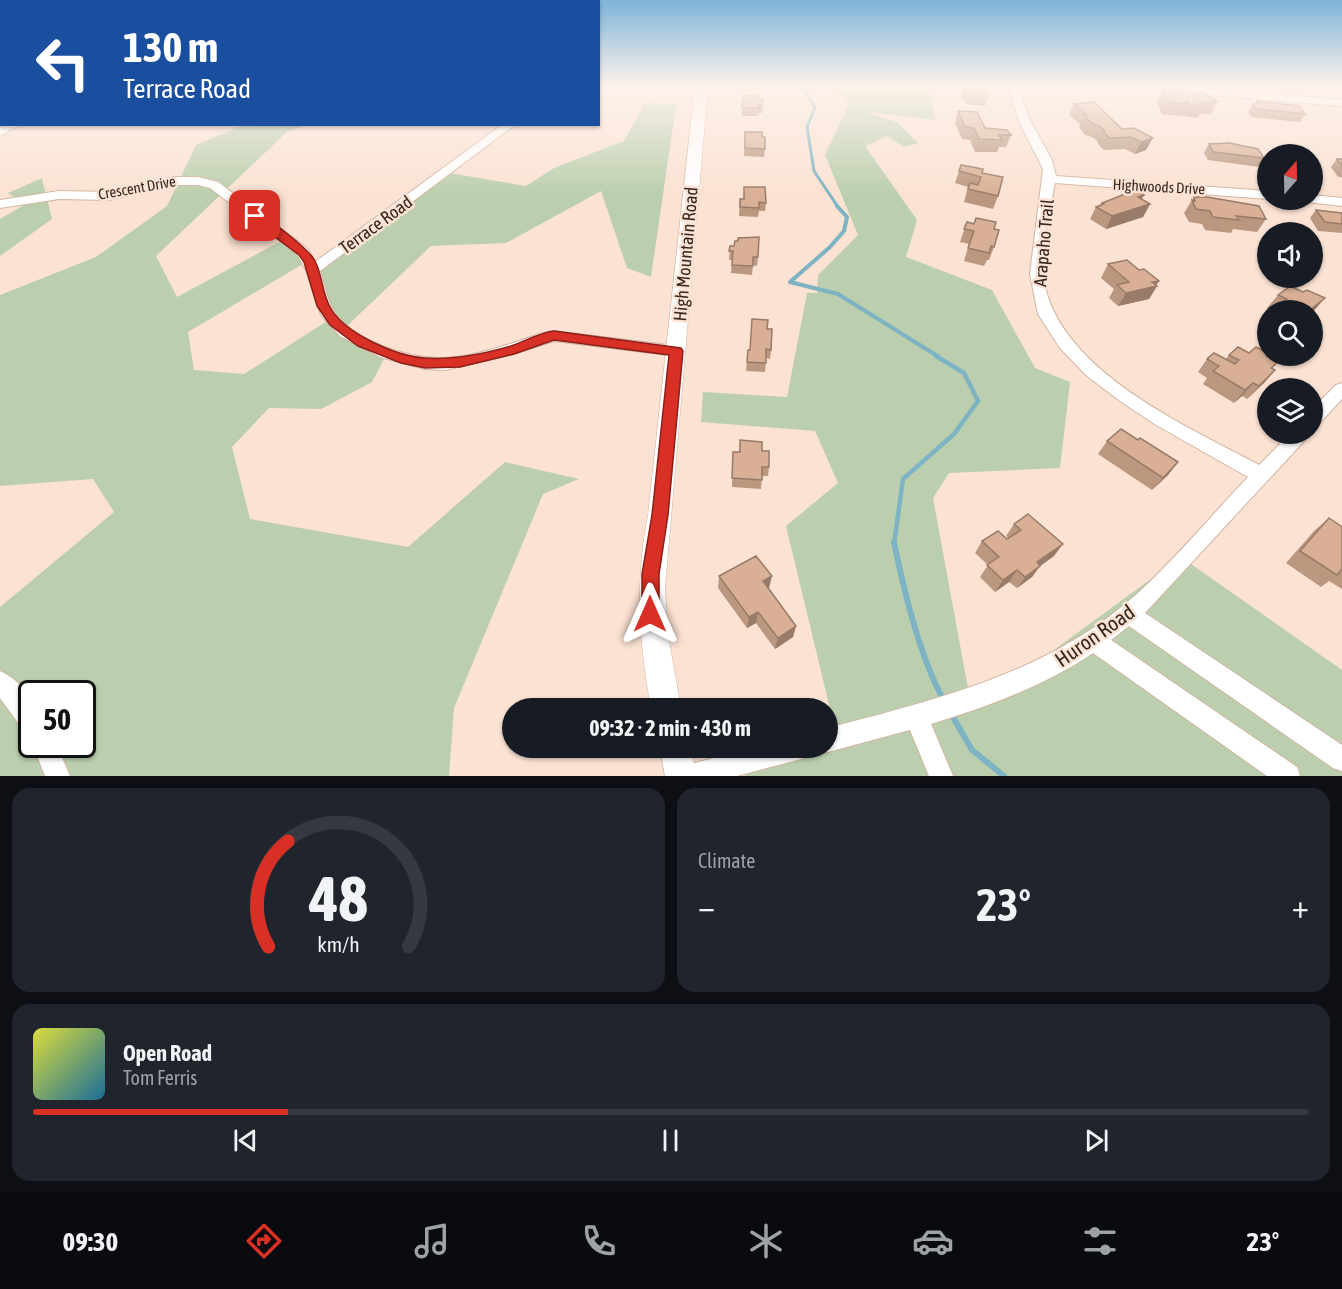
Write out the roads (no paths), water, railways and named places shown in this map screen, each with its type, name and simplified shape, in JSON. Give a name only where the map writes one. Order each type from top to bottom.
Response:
[{"type":"main road","name":"High Mountain Road","points":[[664,698],[655,656],[650,614],[651,574],[660,515],[698,122]]},
{"type":"main road","points":[[677,758],[681,776]]},
{"type":"street","name":"Arapaho Trail","points":[[1025,122],[1044,157],[1050,179],[1045,199],[1037,279],[1043,308],[1062,340],[1093,372],[1125,397],[1261,475]]},
{"type":"street","name":"Terrace Road","points":[[314,270],[508,126]]},
{"type":"street","name":"Highwoods Drive","points":[[1050,179],[1257,194]]},
{"type":"street","name":"Crescent Drive","points":[[0,204],[59,195],[109,196],[173,181],[206,182],[214,185],[303,252],[314,270]]},
{"type":"street","points":[[1323,200],[1342,202]]},
{"type":"street","points":[[314,270],[323,306],[334,322],[362,343],[401,358],[425,363],[460,362],[514,349],[545,337],[554,336],[676,351]]},
{"type":"street","points":[[1323,409],[1342,389]]},
{"type":"street","name":"Huron Road","points":[[838,737],[972,701],[1038,674],[1094,640],[1128,614],[1290,444]]},
{"type":"street","points":[[1128,614],[1342,759]]},
{"type":"street","points":[[1094,640],[1288,776]]},
{"type":"street","points":[[0,682],[18,702]]},
{"type":"street","points":[[916,716],[940,776]]},
{"type":"street","points":[[50,758],[58,776]]},
{"type":"street","points":[[691,776],[759,758]]},
{"type":"waterway","points":[[809,122],[807,127],[814,171],[838,207]]},
{"type":"waterway","points":[[837,206],[847,217],[844,231],[830,247],[790,282],[838,294],[939,357]]},
{"type":"waterway","points":[[894,543],[903,479],[954,434],[978,401],[964,373],[936,356]]},
{"type":"waterway","points":[[894,543],[921,646],[945,702]]},
{"type":"waterway","points":[[950,712],[972,750],[1004,776]]}]
